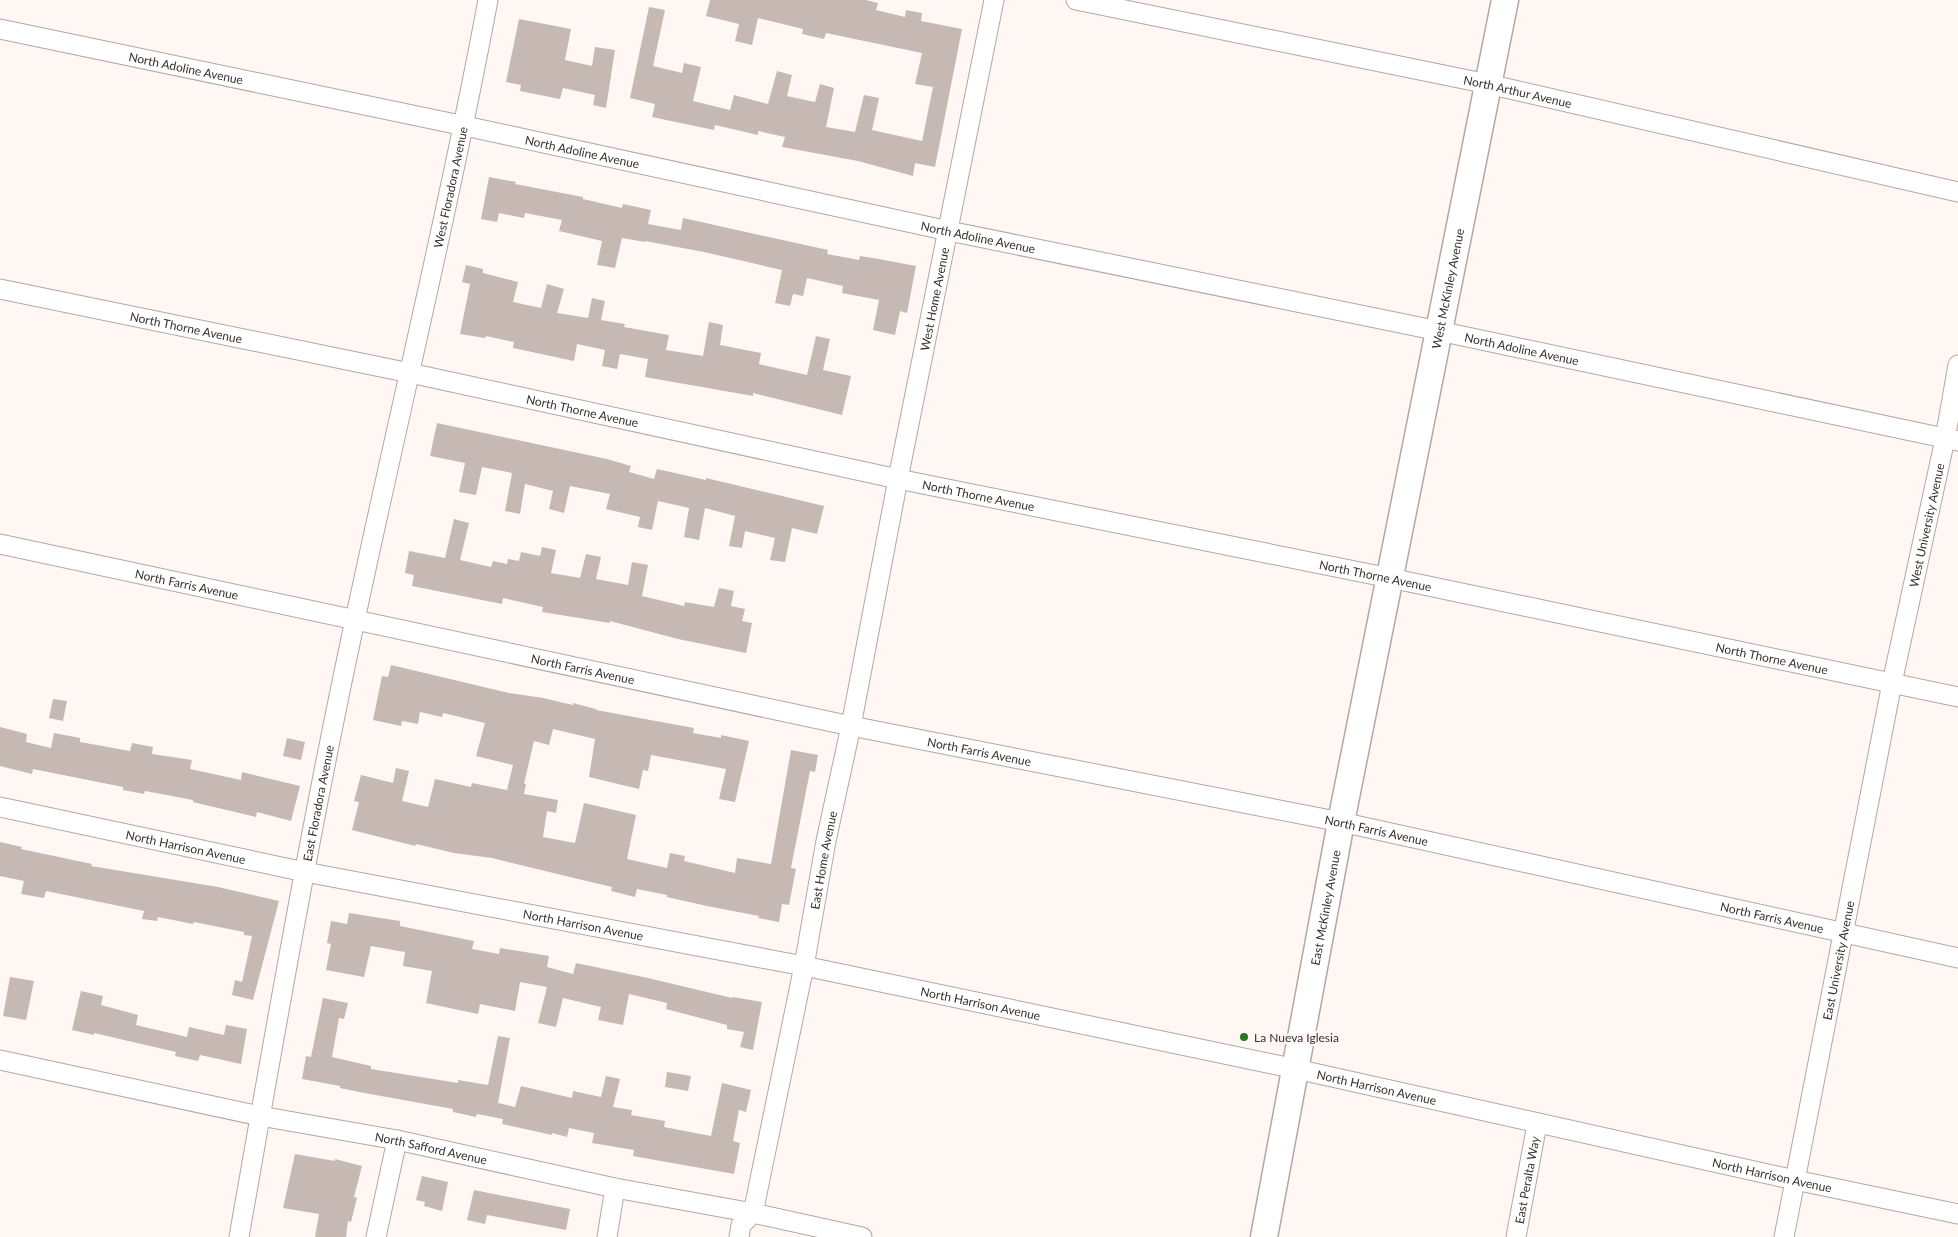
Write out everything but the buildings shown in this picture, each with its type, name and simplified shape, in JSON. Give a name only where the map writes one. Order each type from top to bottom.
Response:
[{"type":"main road","name":"West McKinley Avenue","points":[[1390,578],[1505,0]]},
{"type":"main road","name":"East McKinley Avenue","points":[[1264,1237],[1341,822],[1390,578]]},
{"type":"street","name":"West Floradora Avenue","points":[[410,373],[464,126],[488,0]]},
{"type":"street","name":"West Home Avenue","points":[[898,479],[994,0]]},
{"type":"street","name":"North Arthur Avenue","points":[[1076,0],[1488,84],[1958,192]]},
{"type":"street","name":"North Adoline Avenue","points":[[0,29],[464,126],[949,231],[1439,331],[1951,440]]},
{"type":"street","name":"North Thorne Avenue","points":[[0,289],[410,373],[898,479],[1390,578],[1958,697]]},
{"type":"street","name":"West University Avenue","points":[[1892,683],[1951,440],[1958,365]]},
{"type":"street","name":"East Floradora Avenue","points":[[239,1237],[305,872],[355,621],[410,373]]},
{"type":"street","name":"East Home Avenue","points":[[739,1237],[741,1225],[753,1213],[804,966],[826,841],[851,726],[898,479]]},
{"type":"street","name":"North Farris Avenue","points":[[0,544],[851,726],[1341,822],[1958,958]]},
{"type":"street","name":"East University Avenue","points":[[1784,1237],[1892,683]]},
{"type":"street","name":"North Harrison Avenue","points":[[0,807],[305,872],[804,966],[1296,1069],[1537,1124],[1958,1214]]},
{"type":"street","name":"North Safford Avenue","points":[[0,1060],[260,1116],[397,1140],[616,1188],[753,1213],[862,1237]]},
{"type":"street","name":"East Peralta Way","points":[[1516,1237],[1537,1124]]},
{"type":"street","points":[[376,1237],[397,1140]]},
{"type":"street","points":[[607,1237],[616,1188]]},
{"type":"place","name":"La Nueva Iglesia","points":[[1244,1037]]}]
